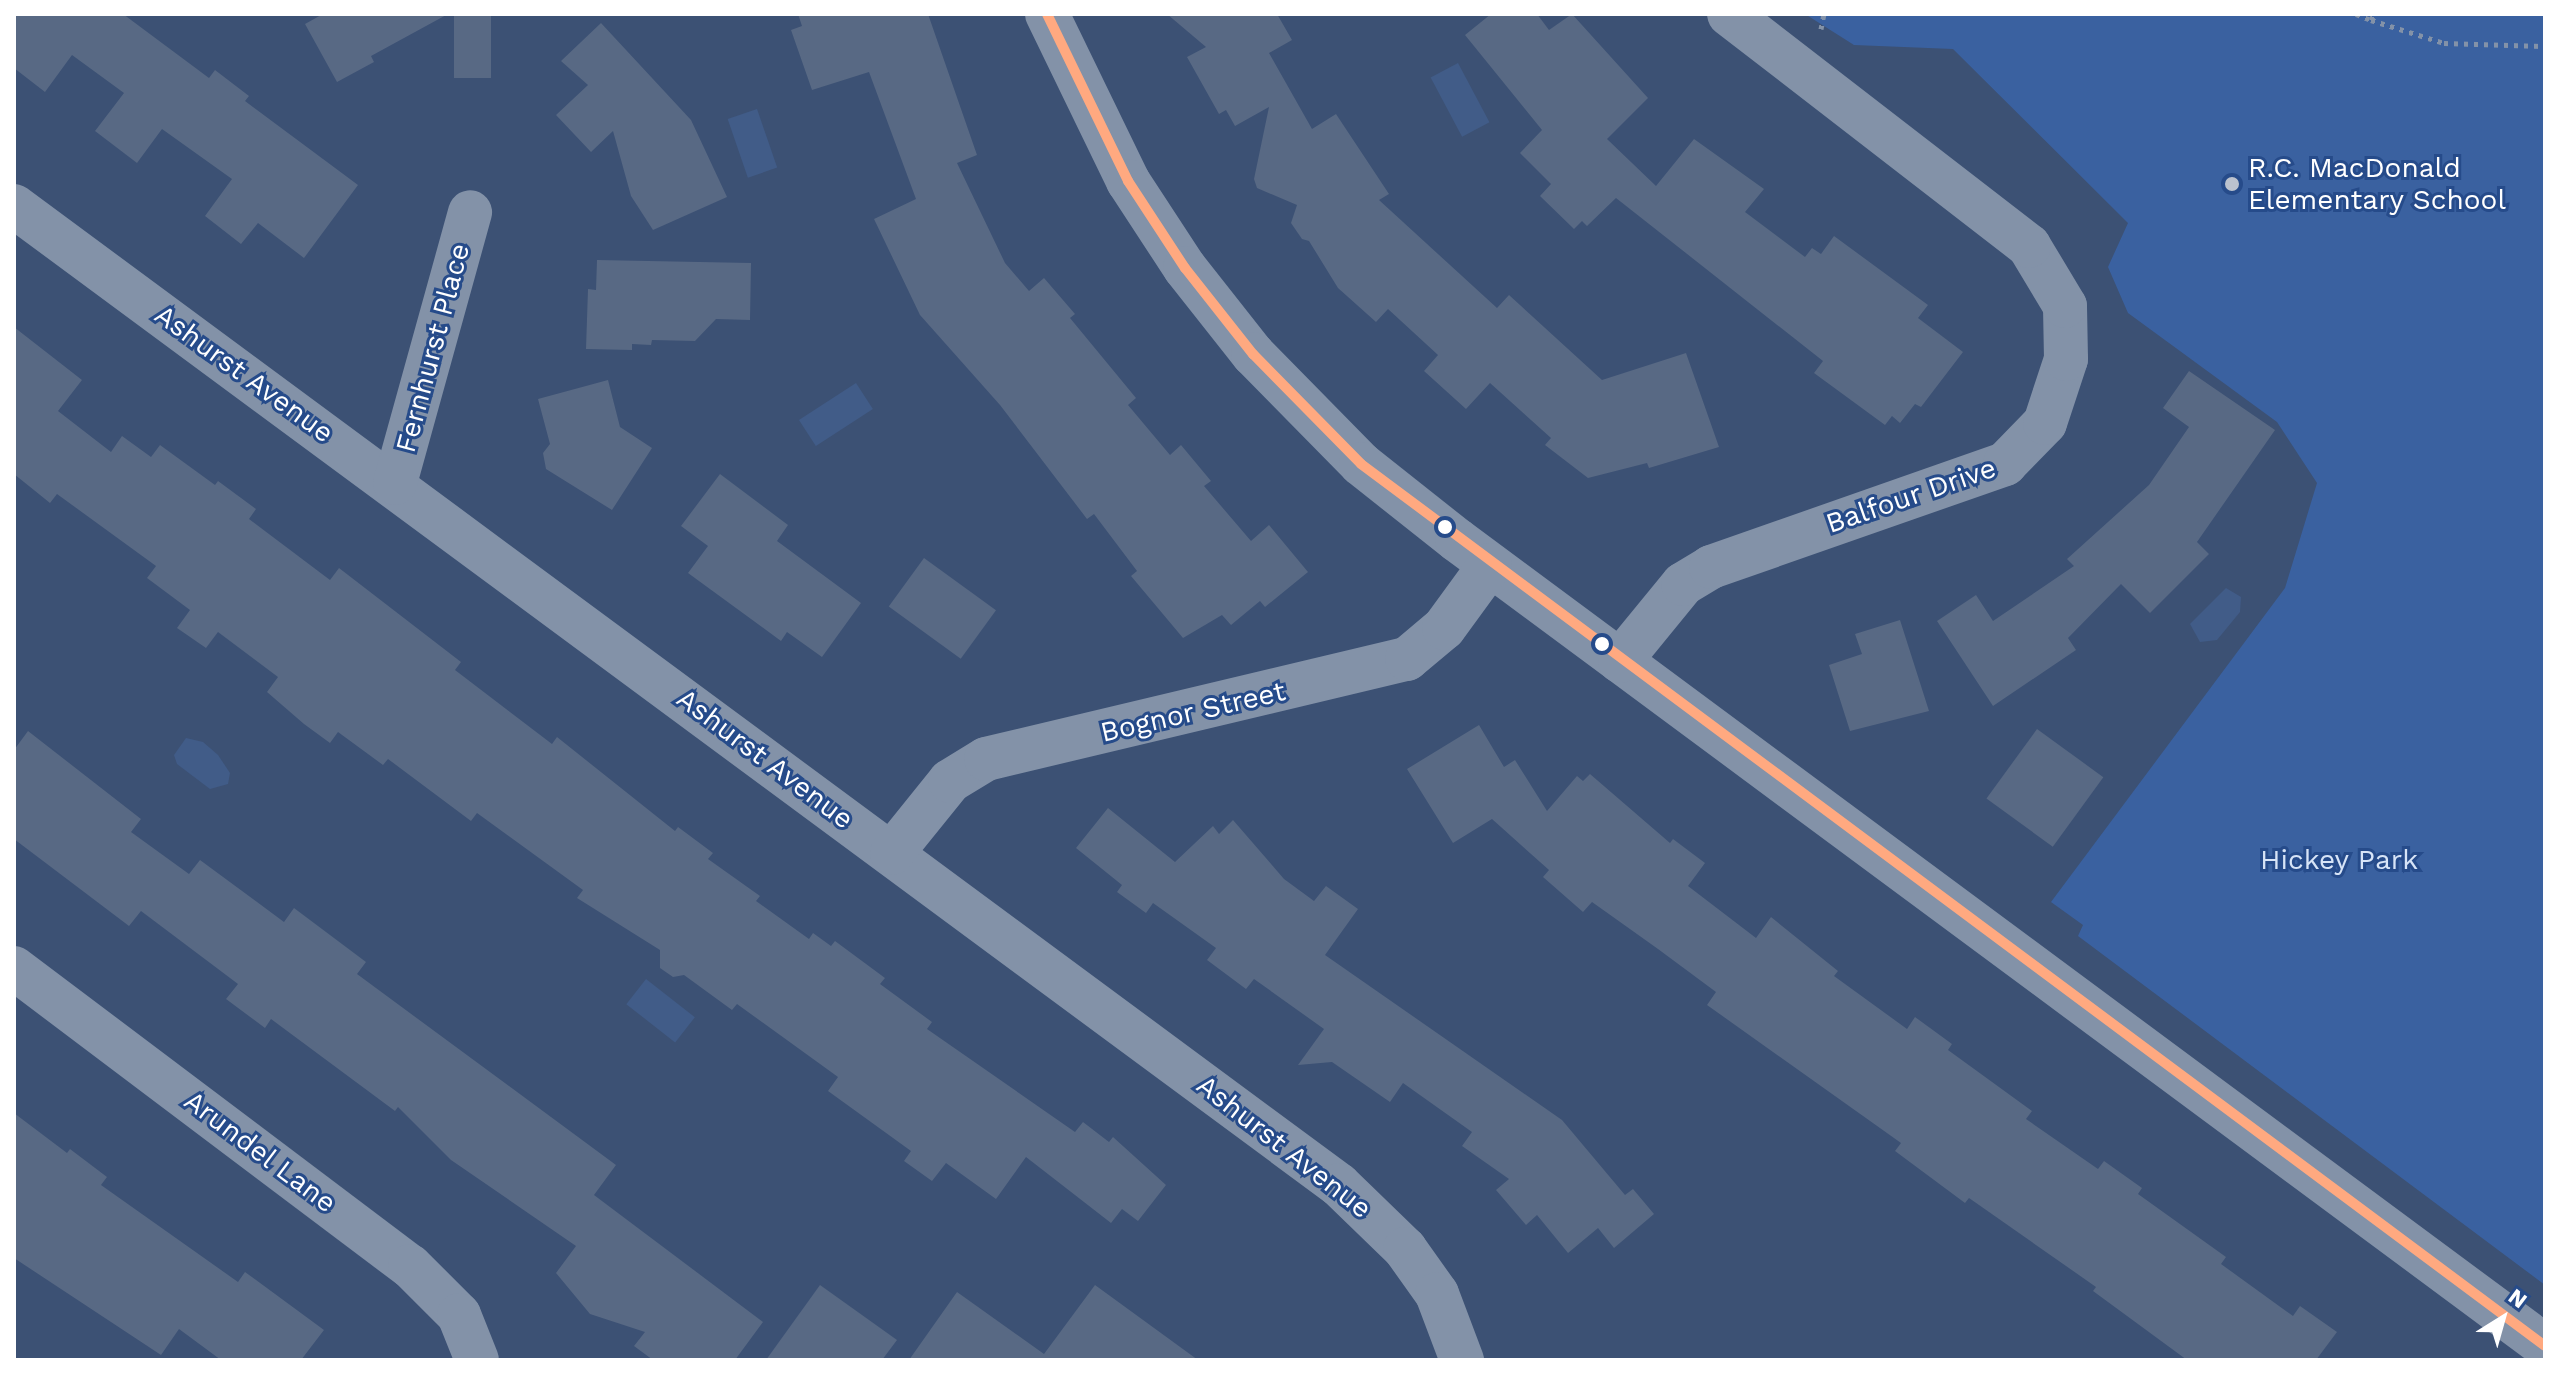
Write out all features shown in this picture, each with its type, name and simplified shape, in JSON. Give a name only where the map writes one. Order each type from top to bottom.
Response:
[{"type":"street","points":[[1047,14],[1128,181],[1226,322],[1343,448],[1490,565],[2545,1346]]},
{"type":"street","name":"Balfour Drive","points":[[1620,661],[1683,584],[1711,567],[2005,464],[2045,423],[2066,359],[2065,306],[2029,246],[1729,14]]},
{"type":"street","name":"Ashurst Avenue","points":[[14,206],[395,483],[1350,1194],[1405,1249],[1437,1294],[1462,1360]]},
{"type":"street","name":"Fernhurst Place","points":[[395,483],[470,212]]},
{"type":"street","name":"Bognor Street","points":[[892,853],[942,788],[986,759],[1407,659],[1444,628],[1490,565]]},
{"type":"street","name":"Arundel Lane","points":[[14,968],[410,1266],[459,1315],[477,1360]]},
{"type":"path","points":[[2356,14],[2373,17],[2444,43],[2545,46]]},
{"type":"green space","name":"Hickey Park","points":[[1805,14],[2545,14],[2545,1285],[2078,936],[2083,925],[2051,902],[2285,588],[2317,483],[2277,422],[2128,313],[2108,267],[2128,223],[1953,49],[1854,45]]},
{"type":"shaded area","points":[[1458,63],[1489,122],[1462,137],[1431,78]]},
{"type":"shaded area","points":[[757,109],[777,168],[748,178],[728,119]]},
{"type":"shaded area","points":[[856,383],[873,409],[816,446],[799,420]]},
{"type":"shaded area","points":[[2226,588],[2241,597],[2240,612],[2217,640],[2200,642],[2190,624]]},
{"type":"shaded area","points":[[186,738],[203,742],[218,755],[230,773],[228,784],[210,789],[177,764],[174,755]]},
{"type":"shaded area","points":[[646,979],[695,1017],[675,1042],[626,1004]]},
{"type":"building","points":[[14,14],[123,14],[209,78],[215,70],[249,96],[245,101],[358,185],[304,258],[258,223],[241,244],[205,216],[232,179],[162,129],[137,163],[95,131],[124,93],[72,55],[45,92],[14,68]]},
{"type":"building","points":[[323,14],[448,14],[371,56],[374,62],[337,82],[305,24]]},
{"type":"building","points":[[454,14],[491,14],[491,78],[454,78]]},
{"type":"building","points":[[798,14],[928,14],[977,155],[957,163],[1005,263],[1029,291],[1044,278],[1075,314],[1070,318],[1136,398],[1128,405],[1170,455],[1181,445],[1211,481],[1204,486],[1251,541],[1269,525],[1308,572],[1265,607],[1260,601],[1231,625],[1222,615],[1183,638],[1131,576],[1137,571],[1094,514],[1087,519],[1000,405],[920,315],[874,219],[916,199],[869,72],[812,90],[791,30],[802,26]]},
{"type":"building","points":[[1167,14],[1277,14],[1292,40],[1269,53],[1312,129],[1336,114],[1389,194],[1379,200],[1497,308],[1509,295],[1602,380],[1686,353],[1719,447],[1649,468],[1647,463],[1588,478],[1545,445],[1551,438],[1490,383],[1466,409],[1424,371],[1438,355],[1388,309],[1376,322],[1338,288],[1309,241],[1302,239],[1291,223],[1297,205],[1257,188],[1254,179],[1269,107],[1235,126],[1226,110],[1219,114],[1187,57],[1206,47]]},
{"type":"building","points":[[1491,14],[1537,14],[1549,30],[1572,14],[1648,98],[1607,139],[1656,186],[1694,139],[1764,189],[1745,212],[1805,257],[1812,248],[1821,254],[1834,236],[1928,305],[1918,318],[1963,352],[1921,407],[1915,404],[1900,423],[1892,416],[1885,425],[1814,373],[1823,361],[1616,198],[1587,226],[1582,221],[1574,229],[1540,196],[1551,184],[1520,153],[1542,130],[1465,35]]},
{"type":"building","points":[[601,23],[691,120],[727,197],[653,230],[631,196],[613,131],[591,152],[556,115],[588,85],[561,61]]},
{"type":"building","points":[[597,260],[751,263],[750,320],[716,319],[695,341],[652,340],[651,345],[632,344],[632,350],[586,349],[588,289],[596,290]]},
{"type":"building","points":[[14,327],[82,380],[58,411],[111,452],[122,436],[151,457],[160,445],[215,485],[218,481],[256,509],[249,519],[330,580],[339,568],[461,662],[455,670],[552,744],[557,737],[675,831],[678,827],[713,853],[708,859],[760,896],[756,901],[809,939],[813,933],[831,946],[835,941],[885,978],[880,984],[932,1022],[927,1029],[1075,1132],[1083,1122],[1109,1142],[1113,1137],[1166,1185],[1138,1221],[1122,1209],[1111,1223],[1026,1157],[996,1199],[946,1163],[932,1181],[904,1161],[911,1151],[828,1091],[838,1077],[737,1004],[732,1010],[684,975],[673,977],[660,968],[660,950],[577,898],[583,890],[477,813],[471,821],[388,759],[383,765],[338,732],[330,743],[304,724],[267,692],[278,677],[218,632],[206,648],[177,628],[190,610],[147,578],[156,566],[57,494],[50,503],[14,474]]},
{"type":"building","points":[[2189,371],[2275,430],[2197,542],[2209,554],[2150,613],[2121,584],[2068,638],[2076,650],[1993,706],[1937,621],[1976,595],[1993,621],[2074,566],[2067,559],[2149,485],[2189,427],[2163,408]]},
{"type":"building","points":[[608,380],[620,427],[652,448],[612,510],[546,469],[543,453],[550,444],[538,399]]},
{"type":"building","points":[[720,474],[788,525],[777,541],[861,603],[822,657],[787,632],[781,641],[688,573],[708,546],[681,526]]},
{"type":"building","points":[[924,558],[996,610],[961,659],[889,607]]},
{"type":"building","points":[[1900,620],[1929,711],[1850,731],[1829,665],[1862,654],[1855,634]]},
{"type":"building","points":[[1479,725],[1504,767],[1515,760],[1547,811],[1577,776],[1583,781],[1590,774],[1670,843],[1673,839],[1705,863],[1688,886],[1756,938],[1771,917],[1838,971],[1834,976],[1907,1029],[1915,1017],[1952,1044],[1948,1050],[2032,1111],[2026,1119],[2098,1169],[2104,1161],[2142,1188],[2138,1194],[2226,1257],[2221,1264],[2293,1316],[2300,1306],[2337,1332],[2316,1360],[2187,1360],[2093,1291],[2096,1287],[1969,1198],[1965,1203],[1895,1151],[1901,1143],[1707,1005],[1716,992],[1592,902],[1583,912],[1543,877],[1549,870],[1492,819],[1453,843],[1407,769]]},
{"type":"building","points":[[2037,729],[2103,777],[2053,847],[1986,799]]},
{"type":"building","points":[[28,731],[141,819],[131,832],[189,874],[200,860],[284,922],[294,908],[366,962],[357,974],[616,1165],[594,1195],[763,1322],[735,1360],[653,1360],[634,1346],[645,1332],[590,1314],[556,1273],[576,1246],[451,1160],[398,1107],[395,1111],[271,1019],[265,1028],[226,999],[238,984],[141,911],[129,926],[14,839],[14,750]]},
{"type":"building","points":[[1108,808],[1175,862],[1213,826],[1219,834],[1233,820],[1284,879],[1314,901],[1326,886],[1358,909],[1325,955],[1562,1120],[1625,1195],[1633,1189],[1654,1214],[1614,1248],[1598,1228],[1568,1253],[1537,1215],[1526,1225],[1496,1190],[1509,1179],[1462,1146],[1472,1132],[1403,1083],[1390,1102],[1332,1062],[1298,1065],[1324,1029],[1254,979],[1246,989],[1207,960],[1216,948],[1153,903],[1146,913],[1117,892],[1122,885],[1076,848]]},
{"type":"building","points":[[14,1113],[67,1153],[70,1149],[107,1177],[101,1185],[238,1282],[245,1272],[324,1330],[301,1360],[221,1360],[179,1329],[161,1355],[14,1258]]},
{"type":"building","points":[[820,1285],[897,1340],[882,1360],[766,1360]]},
{"type":"building","points":[[1095,1285],[1198,1360],[909,1360],[957,1292],[1044,1354]]},
{"type":"transit line","points":[[1047,14],[1128,181],[1185,268],[1253,354],[1361,464],[2545,1346]]},
{"type":"place","name":"R.C. MacDonald Elementary School","points":[[2232,184]]}]
